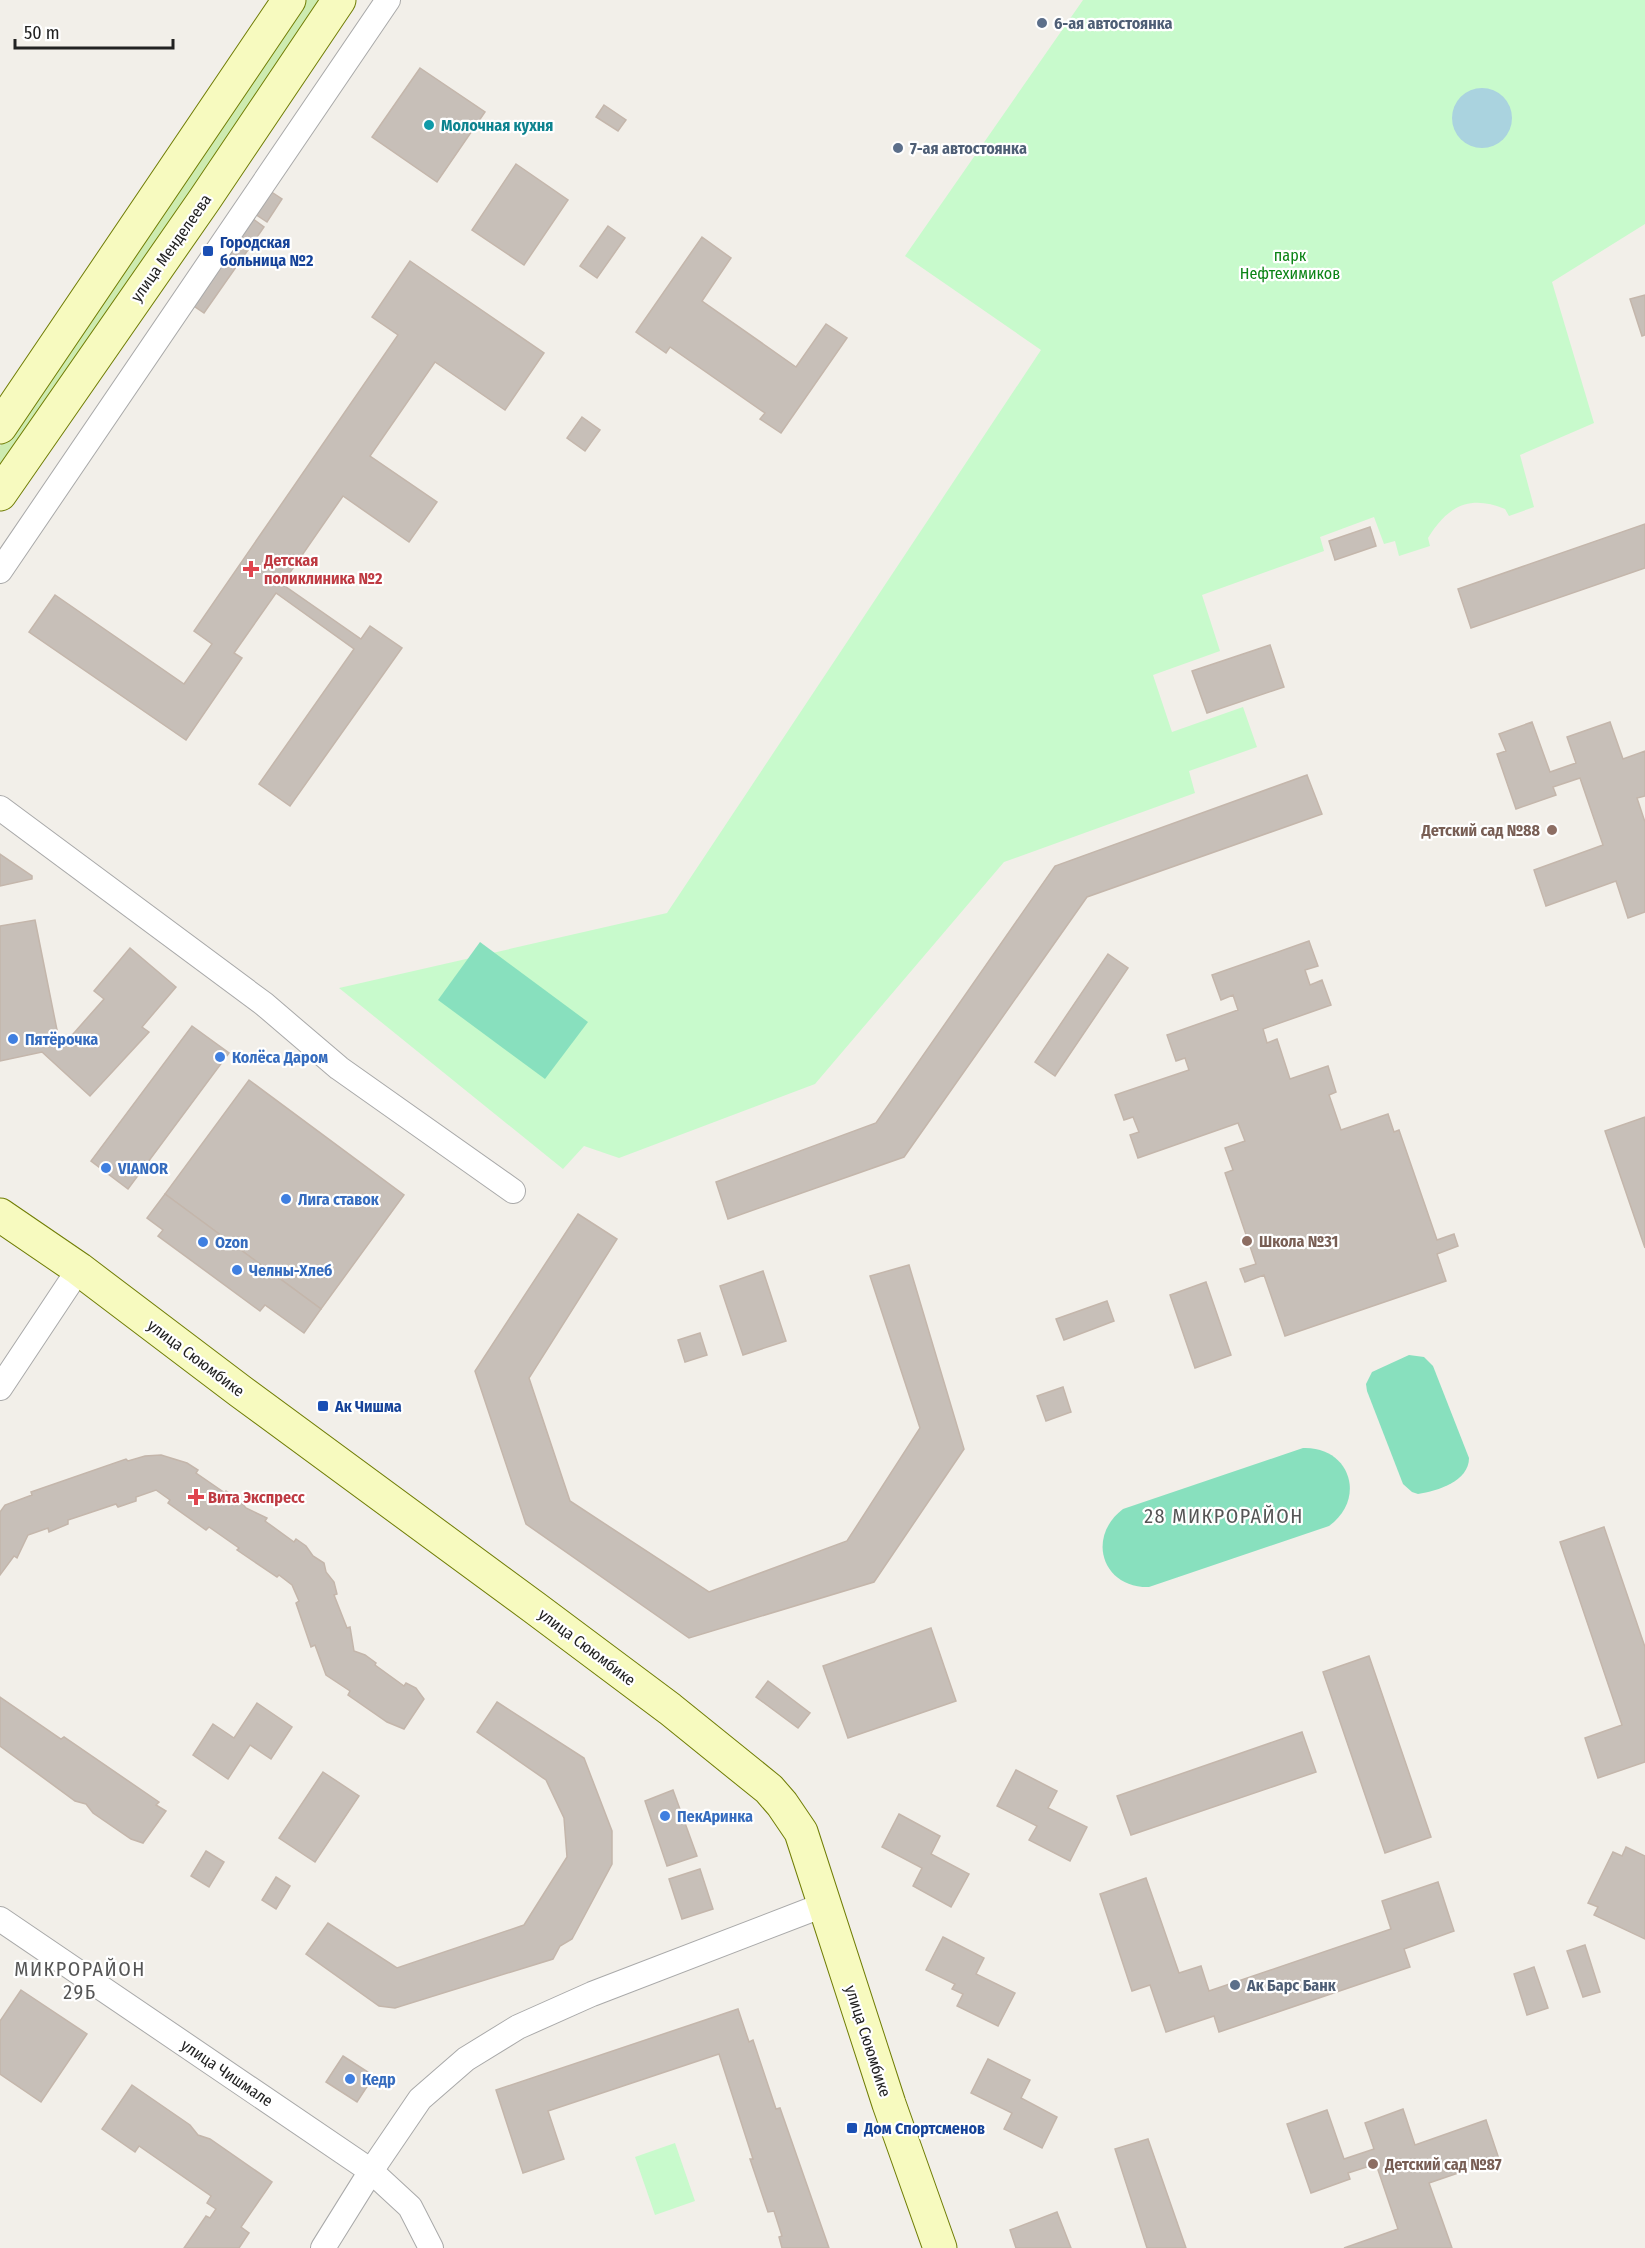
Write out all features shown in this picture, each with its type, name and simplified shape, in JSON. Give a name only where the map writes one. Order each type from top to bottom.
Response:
[{"type":"street","points":[[0,427],[289,0]]},
{"type":"street","name":"улица Менделеева","points":[[0,494],[205,199],[339,0]]},
{"type":"street","points":[[0,571],[388,0]]},
{"type":"street","points":[[0,808],[264,1004],[339,1068],[513,1191]]},
{"type":"street","name":"улица Сююмбике","points":[[2,1215],[79,1269],[670,1709],[770,1789],[801,1832],[889,2104],[940,2248]]},
{"type":"street","points":[[0,1388],[79,1269]]},
{"type":"street","points":[[322,2248],[420,2099],[466,2059],[518,2027],[592,1994],[825,1904]]},
{"type":"street","name":"улица Чишмале","points":[[0,1918],[371,2171],[410,2207],[431,2248]]},
{"type":"green space","points":[[303,0],[323,0],[0,472],[0,446]]},
{"type":"green space","name":"парк Нефтехимиков","points":[[1083,0],[1645,0],[1645,224],[1552,282],[1594,423],[1520,455],[1534,507],[1509,516],[1505,509],[1492,505],[1470,503],[1460,506],[1451,511],[1435,527],[1428,538],[1430,546],[1399,556],[1395,541],[1384,544],[1374,517],[1320,537],[1324,551],[1202,595],[1220,651],[1153,675],[1172,732],[1243,707],[1257,747],[1189,771],[1195,793],[1004,862],[815,1084],[619,1158],[584,1146],[563,1169],[339,988],[667,913],[1041,350],[905,256]]},
{"type":"green space","points":[[480,942],[588,1022],[545,1079],[438,1000]]},
{"type":"green space","points":[[1409,1355],[1424,1357],[1433,1366],[1469,1458],[1464,1473],[1451,1484],[1418,1494],[1403,1484],[1366,1384],[1372,1372]]},
{"type":"green space","points":[[1303,1448],[1319,1450],[1332,1456],[1342,1465],[1348,1476],[1350,1489],[1348,1502],[1341,1515],[1329,1526],[1149,1587],[1133,1585],[1120,1579],[1110,1570],[1104,1559],[1105,1533],[1112,1520],[1123,1509]]},
{"type":"green space","points":[[675,2143],[695,2201],[655,2215],[635,2157]]},
{"type":"water","points":[[1476,88],[1488,88],[1499,93],[1507,101],[1512,118],[1510,130],[1499,143],[1488,148],[1476,148],[1465,143],[1457,135],[1452,124],[1452,112],[1457,101],[1465,93]]},
{"type":"building","name":"Молочная кухня","points":[[420,68],[485,112],[437,182],[372,137]]},
{"type":"building","points":[[604,105],[626,120],[618,131],[596,117]]},
{"type":"building","points":[[516,164],[568,200],[524,265],[472,230]]},
{"type":"building","points":[[267,189],[282,199],[267,222],[252,212]]},
{"type":"building","points":[[249,216],[264,227],[204,313],[188,302]]},
{"type":"building","points":[[608,226],[625,238],[597,278],[580,266]]},
{"type":"building","points":[[702,237],[731,258],[702,301],[796,367],[826,324],[847,338],[781,433],[760,419],[765,413],[670,347],[666,353],[636,332]]},
{"type":"building","points":[[410,261],[544,353],[505,410],[435,362],[370,456],[437,502],[409,542],[343,496],[282,584],[361,639],[370,626],[402,648],[290,806],[259,784],[354,649],[276,593],[234,653],[242,658],[186,740],[29,632],[55,595],[184,684],[212,644],[194,631],[398,335],[372,317]]},
{"type":"building","points":[[1645,295],[1645,335],[1642,336],[1630,299]]},
{"type":"building","points":[[582,417],[600,430],[585,451],[567,438]]},
{"type":"building","points":[[1645,524],[1645,568],[1471,628],[1458,589]]},
{"type":"building","points":[[1370,527],[1376,546],[1335,560],[1329,541]]},
{"type":"building","points":[[1270,645],[1284,687],[1207,713],[1192,671]]},
{"type":"building","points":[[1532,722],[1550,772],[1576,763],[1567,737],[1610,722],[1623,759],[1645,751],[1645,796],[1637,798],[1645,822],[1645,912],[1628,918],[1616,881],[1546,906],[1534,870],[1603,845],[1580,778],[1553,787],[1556,795],[1516,809],[1497,754],[1506,751],[1499,734]]},
{"type":"building","points":[[1307,775],[1322,814],[1087,897],[904,1157],[728,1219],[716,1182],[876,1123],[1055,866]]},
{"type":"building","points":[[0,854],[32,876],[32,879],[0,886]]},
{"type":"building","points":[[35,920],[58,1035],[66,1042],[104,999],[94,991],[130,948],[176,987],[142,1027],[149,1032],[90,1096],[42,1052],[0,1061],[0,926]]},
{"type":"building","points":[[1309,941],[1318,966],[1305,970],[1310,985],[1322,980],[1331,1005],[1263,1029],[1267,1043],[1277,1039],[1290,1079],[1328,1066],[1336,1092],[1329,1095],[1341,1130],[1388,1114],[1394,1132],[1399,1130],[1437,1240],[1454,1234],[1458,1246],[1437,1254],[1446,1281],[1285,1336],[1264,1275],[1245,1282],[1240,1269],[1256,1264],[1225,1173],[1233,1170],[1225,1148],[1245,1141],[1238,1123],[1138,1158],[1130,1135],[1139,1132],[1133,1117],[1124,1120],[1115,1095],[1189,1070],[1185,1058],[1176,1061],[1167,1035],[1238,1010],[1233,995],[1221,1000],[1212,975]]},
{"type":"building","points":[[1108,954],[1128,968],[1055,1076],[1035,1062]]},
{"type":"building","points":[[192,1026],[229,1053],[128,1189],[91,1161]]},
{"type":"building","points":[[249,1080],[404,1195],[321,1309],[165,1194]]},
{"type":"building","points":[[1645,1117],[1645,1248],[1605,1131]]},
{"type":"building","name":"Челны-Хлеб","points":[[165,1194],[321,1309],[304,1333],[265,1305],[260,1311],[158,1236],[163,1230],[147,1218]]},
{"type":"building","points":[[578,1214],[617,1239],[529,1378],[570,1501],[709,1592],[847,1541],[920,1428],[870,1276],[909,1265],[964,1449],[874,1582],[689,1638],[526,1524],[475,1371]]},
{"type":"building","points":[[763,1271],[786,1341],[743,1355],[720,1286]]},
{"type":"building","points":[[1206,1282],[1231,1355],[1195,1368],[1170,1295]]},
{"type":"building","points":[[1107,1301],[1114,1321],[1064,1340],[1056,1319]]},
{"type":"building","points":[[700,1333],[707,1355],[685,1362],[678,1340]]},
{"type":"building","points":[[1063,1387],[1071,1412],[1046,1421],[1037,1396]]},
{"type":"building","points":[[161,1455],[187,1463],[198,1470],[196,1473],[225,1493],[226,1491],[237,1498],[246,1508],[267,1518],[265,1521],[294,1542],[296,1539],[306,1546],[313,1556],[324,1563],[326,1572],[334,1582],[337,1594],[334,1595],[347,1628],[350,1627],[354,1651],[365,1655],[404,1686],[406,1683],[416,1688],[424,1699],[404,1729],[387,1722],[348,1695],[350,1691],[326,1675],[315,1645],[311,1647],[296,1603],[299,1601],[292,1585],[237,1550],[239,1548],[209,1527],[206,1530],[168,1503],[170,1500],[156,1490],[136,1497],[136,1501],[118,1507],[116,1504],[68,1520],[68,1524],[49,1532],[48,1528],[28,1535],[17,1558],[14,1556],[0,1575],[0,1512],[5,1505],[32,1495],[31,1492],[126,1459],[128,1461],[145,1456]]},
{"type":"building","points":[[1604,1527],[1645,1647],[1645,1762],[1598,1778],[1585,1738],[1622,1725],[1560,1542]]},
{"type":"building","points":[[931,1628],[956,1701],[848,1738],[823,1666]]},
{"type":"building","points":[[1369,1656],[1431,1837],[1385,1853],[1323,1672]]},
{"type":"building","points":[[768,1681],[810,1713],[798,1728],[756,1697]]},
{"type":"building","points":[[0,1697],[61,1739],[64,1737],[159,1802],[156,1805],[166,1811],[143,1843],[131,1839],[93,1813],[86,1804],[75,1801],[0,1746]]},
{"type":"building","points":[[497,1702],[584,1758],[612,1831],[612,1864],[572,1939],[560,1946],[553,1959],[395,2008],[379,2006],[306,1954],[328,1923],[397,1968],[524,1925],[567,1857],[564,1818],[546,1780],[477,1732]]},
{"type":"building","points":[[257,1703],[292,1727],[271,1759],[250,1745],[228,1779],[193,1755],[213,1724],[234,1738]]},
{"type":"building","points":[[1302,1732],[1316,1772],[1131,1835],[1117,1796]]},
{"type":"building","points":[[1016,1770],[1057,1791],[1048,1808],[1087,1827],[1070,1861],[1029,1840],[1037,1826],[997,1806]]},
{"type":"building","points":[[323,1772],[359,1796],[315,1862],[279,1838]]},
{"type":"building","points":[[673,1790],[697,1856],[667,1866],[645,1801]]},
{"type":"building","points":[[899,1814],[940,1836],[931,1854],[969,1874],[951,1907],[913,1886],[922,1868],[882,1847]]},
{"type":"building","points":[[1626,1847],[1645,1856],[1645,1939],[1594,1915],[1598,1907],[1588,1903],[1613,1852],[1622,1856]]},
{"type":"building","points":[[206,1851],[224,1862],[209,1887],[191,1876]]},
{"type":"building","points":[[700,1869],[713,1909],[682,1919],[669,1879]]},
{"type":"building","points":[[276,1877],[290,1886],[276,1909],[262,1900]]},
{"type":"building","points":[[1146,1878],[1179,1973],[1201,1966],[1209,1991],[1391,1929],[1382,1901],[1438,1882],[1454,1931],[1404,1949],[1410,1967],[1219,2032],[1214,2016],[1166,2032],[1150,1985],[1132,1991],[1100,1894]]},
{"type":"building","points":[[943,1937],[984,1958],[976,1974],[1015,1993],[998,2026],[957,2006],[963,1994],[952,1989],[955,1984],[926,1970]]},
{"type":"building","points":[[1585,1945],[1600,1992],[1583,1997],[1567,1951]]},
{"type":"building","points":[[1534,1967],[1548,2008],[1527,2015],[1514,1974]]},
{"type":"building","points":[[21,1990],[87,2034],[41,2102],[0,2074],[0,2021]]},
{"type":"building","points":[[738,2009],[749,2042],[753,2040],[776,2109],[780,2108],[829,2248],[782,2248],[779,2237],[782,2236],[774,2211],[768,2212],[719,2054],[548,2111],[564,2159],[523,2173],[496,2090]]},
{"type":"building","name":"Кедр","points":[[343,2056],[374,2076],[357,2102],[326,2082]]},
{"type":"building","points":[[988,2059],[1030,2080],[1021,2098],[1057,2117],[1042,2148],[1004,2129],[1012,2113],[971,2093]]},
{"type":"building","points":[[132,2085],[190,2125],[198,2135],[210,2139],[272,2182],[241,2227],[249,2233],[239,2248],[184,2248],[206,2216],[210,2218],[216,2209],[207,2203],[211,2196],[139,2146],[135,2152],[102,2129]]},
{"type":"building","points":[[1403,2109],[1415,2145],[1486,2120],[1499,2159],[1429,2183],[1452,2248],[1344,2248],[1398,2229],[1376,2164],[1348,2173],[1350,2179],[1311,2193],[1287,2124],[1327,2110],[1344,2159],[1374,2149],[1365,2123]]},
{"type":"building","points":[[1148,2139],[1186,2248],[1147,2248],[1115,2149]]},
{"type":"building","points":[[1057,2212],[1071,2248],[1016,2248],[1010,2230]]},
{"type":"place","name":"6-ая автостоянка","points":[[1042,23]]},
{"type":"place","name":"Молочная кухня","points":[[429,125]]},
{"type":"place","name":"7-ая автостоянка","points":[[898,148]]},
{"type":"place","name":"Городская больница №2","points":[[208,251]]},
{"type":"place","name":"Детская поликлиника №2","points":[[251,569]]},
{"type":"place","name":"Детский сад №88","points":[[1552,830]]},
{"type":"place","name":"Пятёрочка","points":[[13,1039]]},
{"type":"place","name":"Колёса Даром","points":[[220,1057]]},
{"type":"place","name":"VIANOR","points":[[106,1168]]},
{"type":"place","name":"Лига ставок","points":[[286,1199]]},
{"type":"place","name":"Школа №31","points":[[1247,1241]]},
{"type":"place","name":"Ozon","points":[[203,1242]]},
{"type":"place","name":"Челны-Хлеб","points":[[237,1270]]},
{"type":"place","name":"Ак Чишма","points":[[323,1406]]},
{"type":"place","name":"Вита Экспресс","points":[[196,1497]]},
{"type":"place","name":"ПекАринка","points":[[665,1816]]},
{"type":"place","name":"Ак Барс Банк","points":[[1235,1985]]},
{"type":"place","name":"Кедр","points":[[350,2079]]},
{"type":"place","name":"Дом Спортсменов","points":[[852,2128]]},
{"type":"place","name":"Детский сад №87","points":[[1373,2164]]},
{"type":"district","name":"28 МИКРОРАЙОН","points":[[1224,1516]]},
{"type":"district","name":"МИКРОРАЙОН 29Б","points":[[80,1980]]}]
